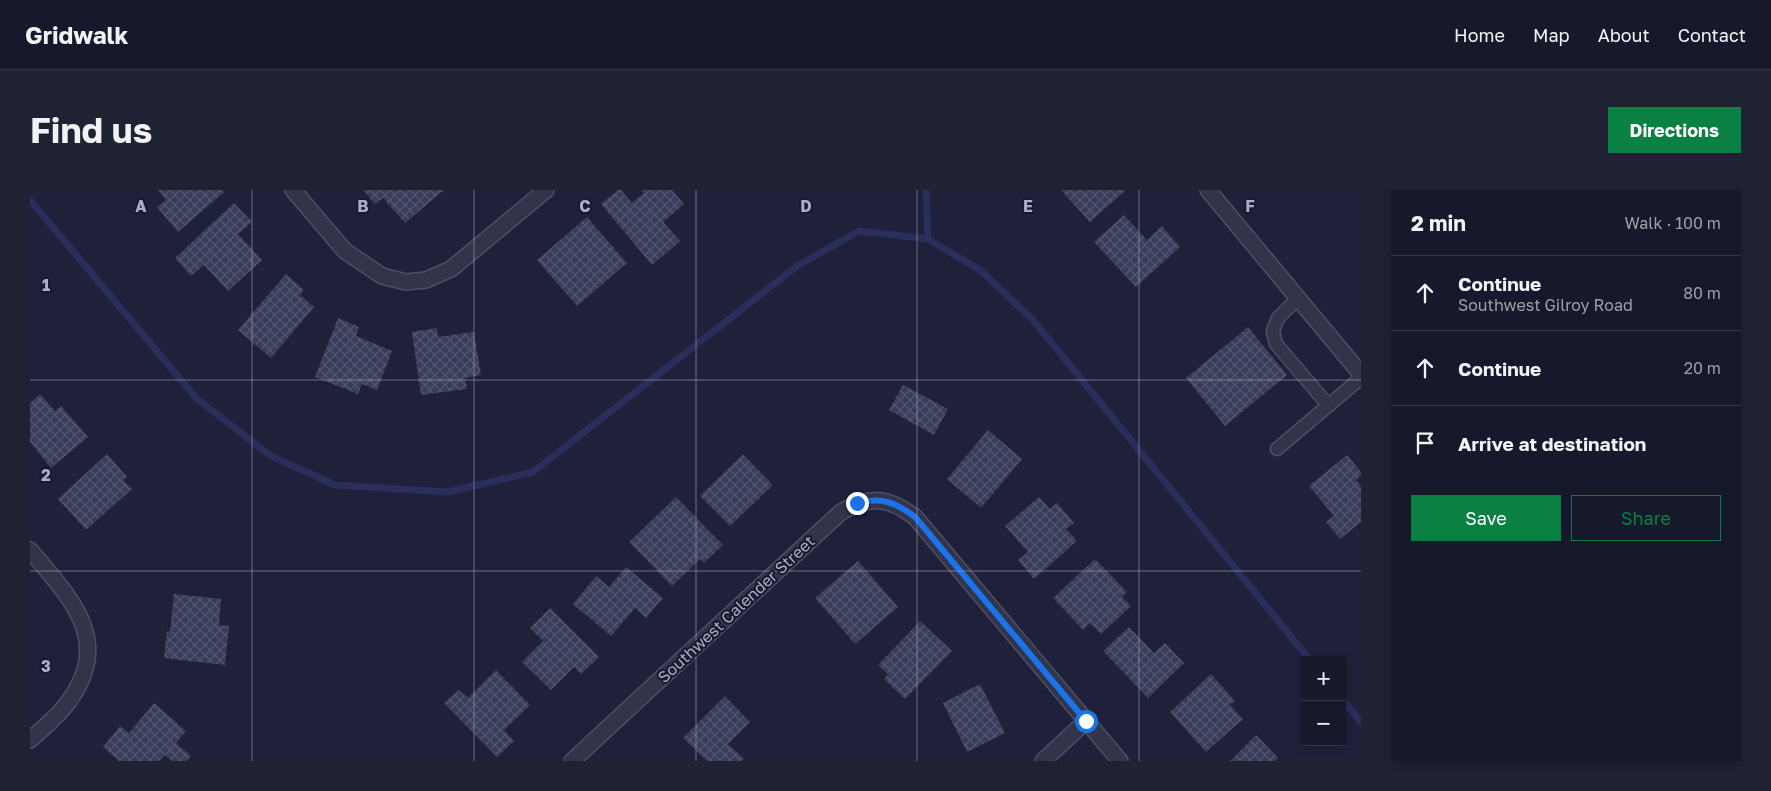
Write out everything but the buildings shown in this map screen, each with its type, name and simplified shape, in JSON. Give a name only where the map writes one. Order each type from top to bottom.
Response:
[{"type":"street","points":[[293,190],[345,251],[382,276],[406,282],[426,280],[451,269],[546,190]]},
{"type":"street","points":[[1208,190],[1361,376]]},
{"type":"street","name":"Southwest Calender Street","points":[[572,761],[841,512],[857,503],[870,500],[884,501],[901,507],[915,517],[1120,761]]},
{"type":"street","points":[[30,550],[76,608],[88,645],[88,662],[84,676],[64,707],[30,740]]},
{"type":"street","points":[[1043,761],[1086,721]]},
{"type":"lane","points":[[1298,298],[1278,318],[1272,331],[1276,344],[1328,406]]},
{"type":"lane","points":[[1277,448],[1361,376]]},
{"type":"waterway","points":[[926,190],[928,239]]},
{"type":"waterway","points":[[30,200],[197,399],[271,456],[335,485],[448,492],[533,472],[797,266],[859,231],[928,239],[980,270],[1033,320],[1307,656]]},
{"type":"waterway","points":[[1344,701],[1361,722]]},
{"type":"route","points":[[857,503],[870,500],[884,501],[901,507],[915,517],[1086,721]]}]
